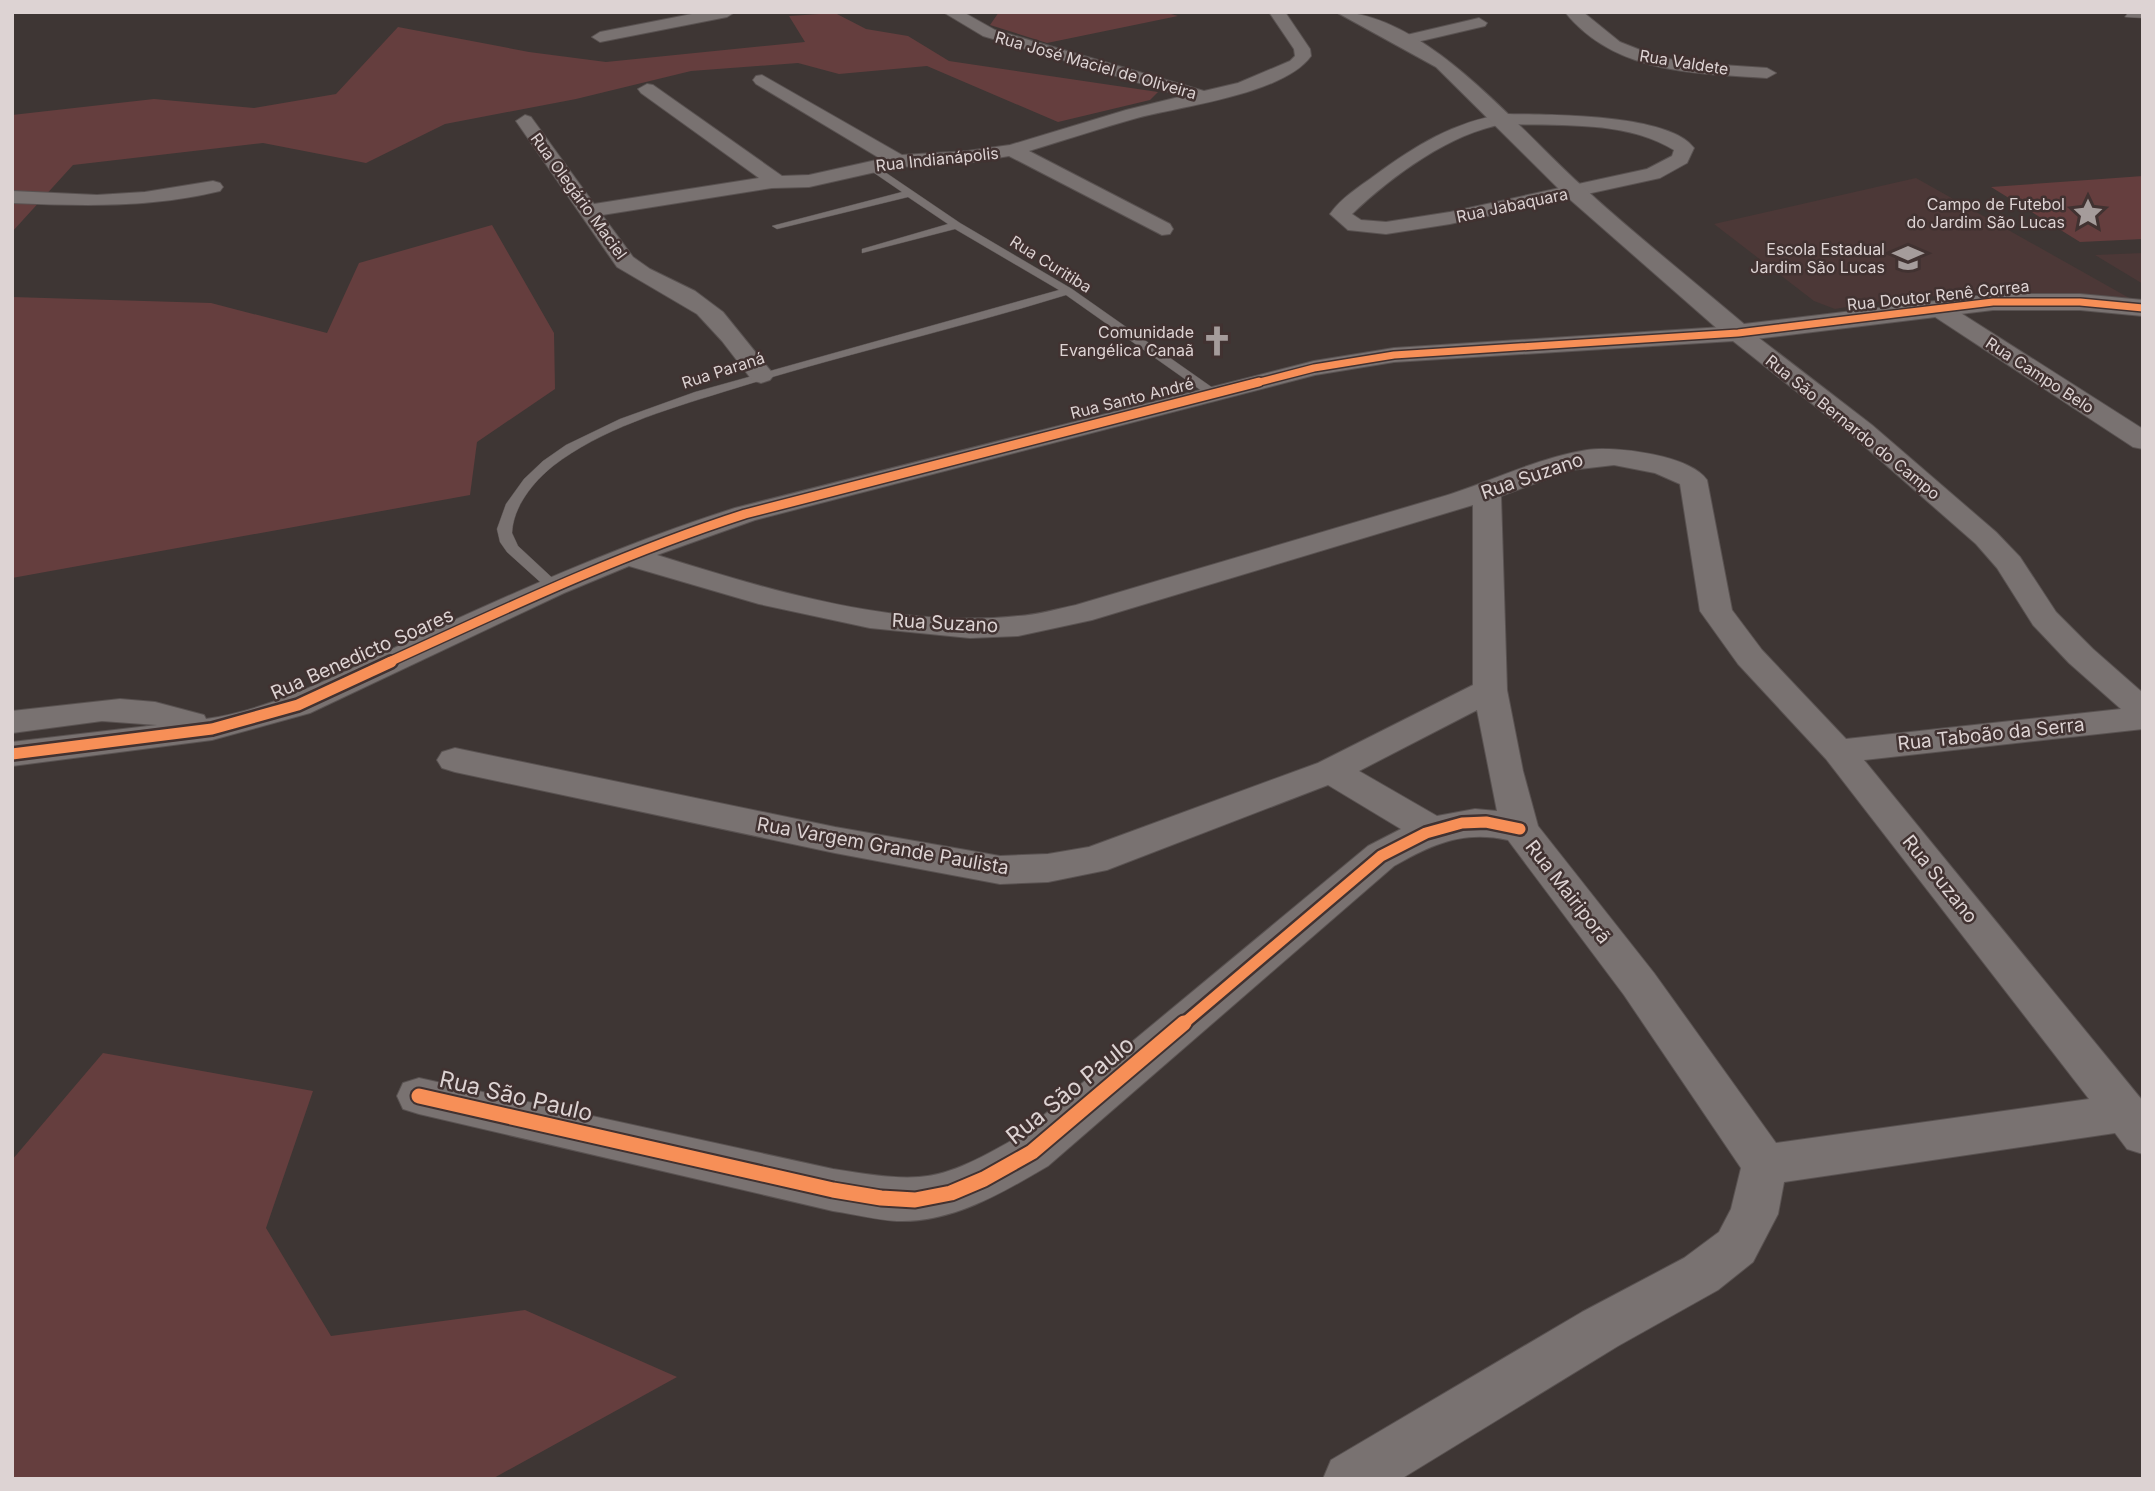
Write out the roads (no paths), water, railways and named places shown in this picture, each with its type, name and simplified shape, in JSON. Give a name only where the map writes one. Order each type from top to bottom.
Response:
[{"type":"street","points":[[600,37],[727,12]]},
{"type":"street","name":"Rua José Maciel de Oliveira","points":[[951,12],[989,33],[1204,97]]},
{"type":"street","name":"Rua Indianápolis","points":[[590,211],[778,183],[809,181],[898,161],[967,157],[1012,150],[1132,114],[1204,97],[1275,76],[1296,65],[1303,57],[1302,49],[1277,12]]},
{"type":"street","name":"Rua São Bernardo do Campo","points":[[1344,12],[1404,40],[1443,63],[1504,119],[1574,191],[1738,333],[1863,431],[1986,538],[2009,564],[2044,618],[2081,656],[2143,711]]},
{"type":"street","name":"Rua Valdete","points":[[1573,12],[1618,48],[1633,55],[1679,64],[1767,74]]},
{"type":"street","points":[[1404,40],[1479,23]]},
{"type":"street","points":[[762,80],[898,161]]},
{"type":"street","points":[[647,89],[778,183]]},
{"type":"street","name":"Rua Jabaquara","points":[[1504,119],[1546,120],[1644,130],[1674,140],[1684,148],[1680,159],[1653,174],[1450,218],[1386,228],[1355,226],[1340,214],[1359,196],[1461,128],[1504,119]]},
{"type":"street","name":"Rua Olegário Maciel","points":[[525,121],[625,262],[636,272],[683,293],[697,303],[712,316],[761,375]]},
{"type":"street","points":[[1012,150],[1163,229]]},
{"type":"street","points":[[12,197],[97,201],[145,198],[213,187]]},
{"type":"street","name":"Rua Doutor Renê Correa","points":[[1738,333],[1937,308],[2038,301],[2143,308]]},
{"type":"street","name":"Rua Campo Belo","points":[[1937,308],[2143,441]]},
{"type":"street","name":"Rua Santo André","points":[[553,586],[627,556],[745,514],[1314,368],[1394,355],[1738,333]]},
{"type":"street","name":"Rua Suzano","points":[[627,556],[718,584],[897,623],[964,628],[1020,625],[1081,613],[1487,492],[1530,474],[1594,456],[1633,457],[1670,467],[1693,480],[1716,611],[1750,657],[1838,751],[2135,1124]]},
{"type":"street","name":"Rua Mairiporã","points":[[1487,492],[1490,690],[1505,771],[1520,829],[1639,984],[1765,1165]]},
{"type":"street","name":"Rua Benedicto Soares","points":[[12,754],[212,729],[262,717],[328,693],[553,586]]},
{"type":"street","name":"Rua Vargem Grande Paulista","points":[[455,760],[835,841],[1000,870],[1048,868],[1094,860],[1331,771],[1490,690]]},
{"type":"street","points":[[12,722],[104,711],[131,711],[153,713],[212,729]]},
{"type":"street","name":"Rua Taboão da Serra","points":[[1838,751],[2143,718]]},
{"type":"street","points":[[1331,771],[1433,831]]},
{"type":"street","name":"Rua São Paulo","points":[[419,1096],[833,1190],[899,1201],[946,1196],[988,1178],[1032,1152],[1381,856],[1433,831],[1477,821],[1520,829]]},
{"type":"street","points":[[1350,1479],[1600,1329],[1701,1274],[1737,1247],[1754,1214],[1765,1165],[2135,1124]]},
{"type":"lane","points":[[2128,15],[2143,16]]},
{"type":"lane","name":"Rua Curitiba","points":[[870,166],[956,225],[1068,291],[1214,393]]},
{"type":"lane","points":[[777,226],[912,193]]},
{"type":"lane","points":[[866,251],[956,225]]},
{"type":"lane","name":"Rua Paraná","points":[[553,586],[511,547],[505,537],[504,526],[514,502],[537,474],[552,460],[579,444],[626,422],[761,375],[1017,308],[1068,291]]},
{"type":"place","name":"Campo de Futebol do Jardim São Lucas","points":[[2088,213]]},
{"type":"place","name":"Escola Estadual Jardim São Lucas","points":[[1908,258]]},
{"type":"place","name":"Comunidade Evangélica Canaã","points":[[1217,341]]}]
